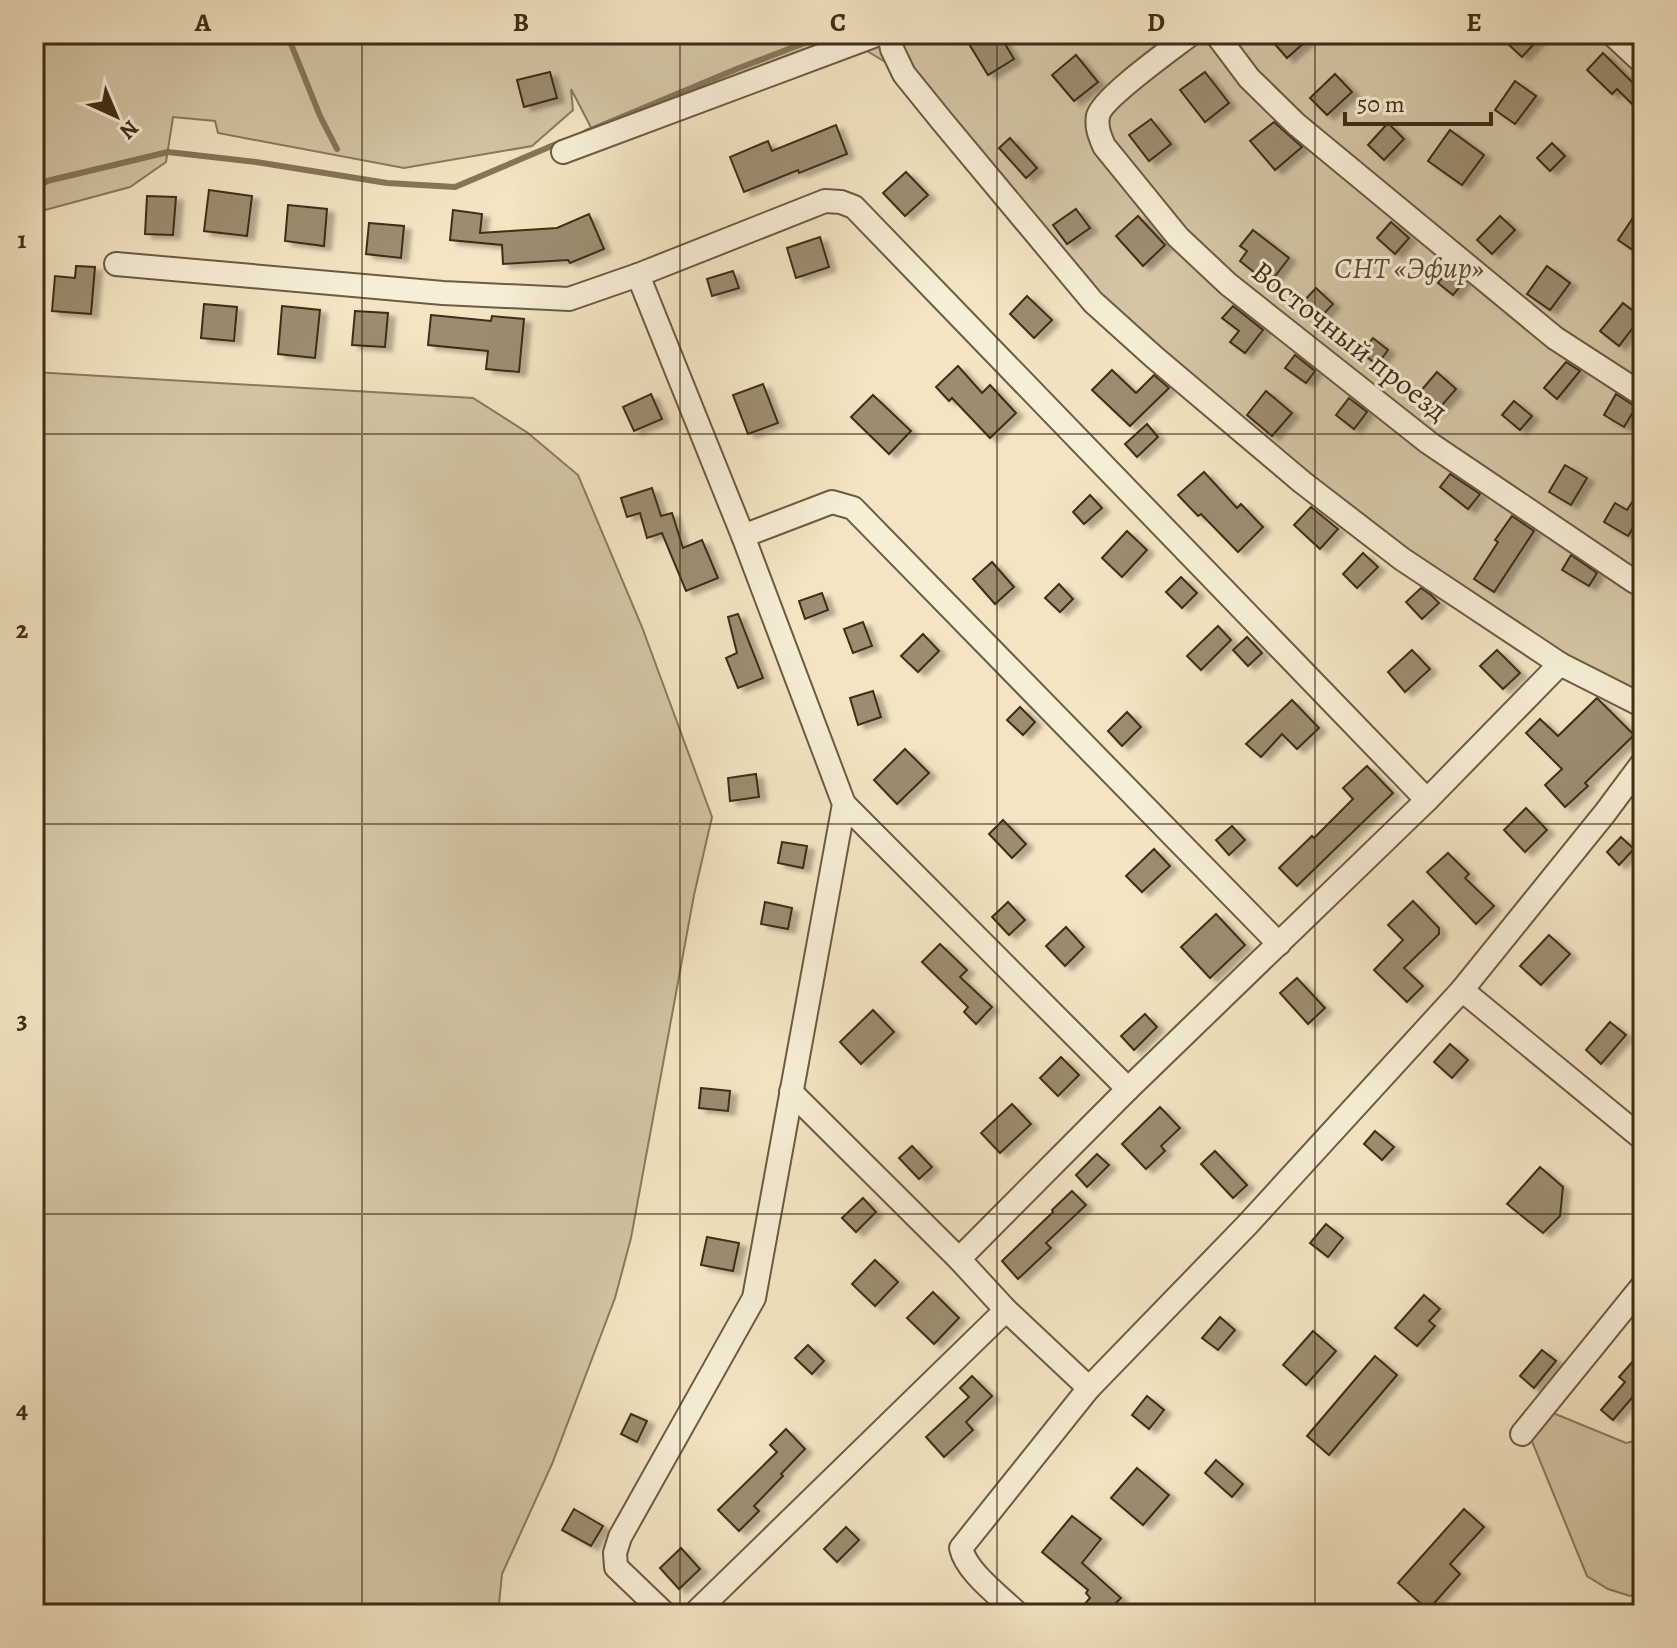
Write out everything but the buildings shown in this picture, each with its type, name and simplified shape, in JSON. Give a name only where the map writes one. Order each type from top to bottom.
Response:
[{"type":"street","points":[[563,152],[879,34]]},
{"type":"street","points":[[889,34],[892,49],[904,74],[1093,302],[1154,357],[1302,482],[1402,559],[1560,664],[1643,706]]},
{"type":"street","name":"Восточный проезд","points":[[1191,34],[1113,96],[1098,113],[1097,130],[1104,146],[1169,226],[1228,284],[1429,443],[1639,577]]},
{"type":"street","points":[[1216,34],[1249,78],[1296,124],[1555,338],[1643,395]]},
{"type":"street","points":[[1612,34],[1643,63]]},
{"type":"street","points":[[116,264],[443,293],[569,299],[825,201],[854,207],[1427,800]]},
{"type":"street","points":[[638,275],[743,536],[844,804],[1128,1089]]},
{"type":"street","points":[[743,536],[832,502],[853,508],[1279,944]]},
{"type":"street","points":[[959,1259],[1128,1089],[1427,800],[1560,664]]},
{"type":"street","points":[[1018,1614],[971,1569],[963,1558],[961,1548],[1089,1388],[1247,1225],[1462,990],[1643,762]]},
{"type":"street","points":[[665,1614],[616,1567],[615,1553],[620,1537],[754,1298],[844,804]]},
{"type":"street","points":[[1462,990],[1643,1139]]},
{"type":"street","points":[[791,1092],[1006,1310],[1089,1388]]},
{"type":"street","points":[[1522,1434],[1643,1285]]},
{"type":"street","points":[[694,1614],[1006,1310]]},
{"type":"green space","name":"СНТ «Эфир»","points":[[34,34],[1643,34],[1643,705],[1402,559],[1154,357],[905,74],[852,42],[597,139],[571,89],[573,110],[532,146],[404,168],[218,133],[215,121],[173,117],[166,162],[130,187],[34,213]]},
{"type":"green space","points":[[34,372],[473,398],[528,433],[578,475],[642,627],[712,817],[694,895],[631,1238],[615,1298],[552,1464],[502,1574],[498,1614],[34,1614]]},
{"type":"green space","points":[[1553,1413],[1626,1443],[1643,1439],[1643,1591],[1630,1596],[1608,1589],[1587,1576],[1531,1439]]},
{"type":"waterway","points":[[287,34],[320,116],[337,149]]},
{"type":"waterway","points":[[586,132],[828,34]]},
{"type":"waterway","points":[[34,190],[47,181],[168,152],[256,162],[387,183],[455,187],[561,142]]}]
